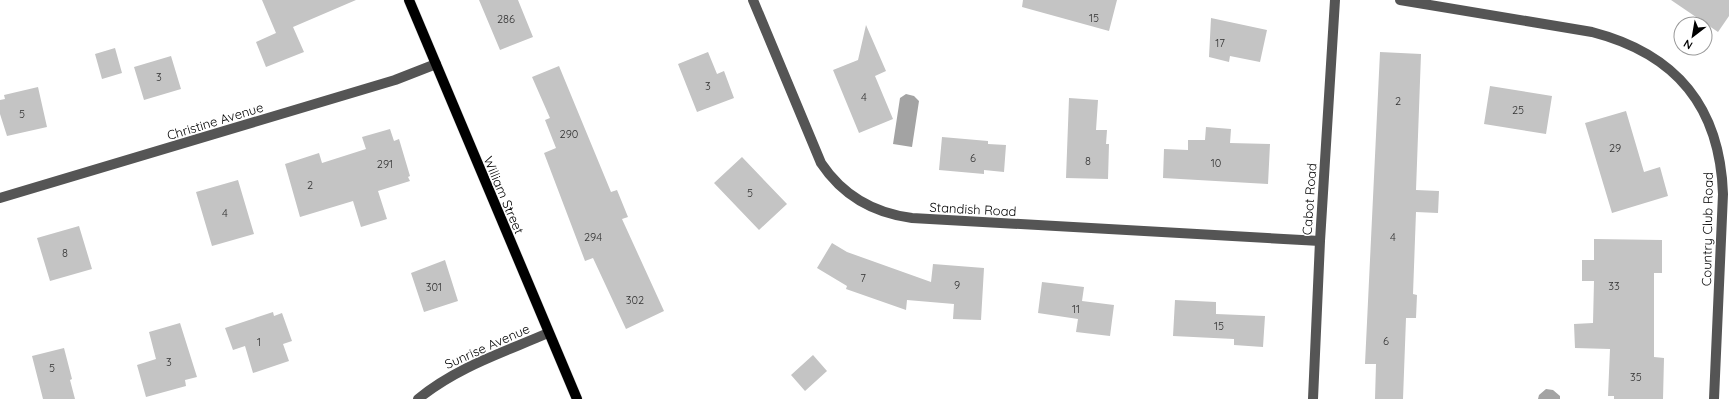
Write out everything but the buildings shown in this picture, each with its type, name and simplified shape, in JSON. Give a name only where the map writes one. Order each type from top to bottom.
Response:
[{"type":"main road","name":"William Street","points":[[409,0],[577,399]]},
{"type":"street","name":"Standish Road","points":[[753,0],[821,162],[830,176],[840,187],[866,206],[896,216],[912,218],[1320,241]]},
{"type":"street","name":"Cabot Road","points":[[1313,399],[1320,241],[1335,0]]},
{"type":"street","name":"Country Club Road","points":[[1400,0],[1592,32],[1614,38],[1635,46],[1655,58],[1673,72],[1688,88],[1701,107],[1711,128],[1718,149],[1722,171],[1723,194],[1714,399]]},
{"type":"street","name":"Christine Avenue","points":[[0,198],[395,80],[436,64]]},
{"type":"street","name":"Sunrise Avenue","points":[[418,399],[462,368],[548,333]]},
{"type":"shaded area","points":[[906,94],[914,96],[919,101],[912,147],[893,144],[900,98]]},
{"type":"shaded area","points":[[1546,389],[1553,390],[1560,396],[1560,399],[1538,399],[1539,395]]}]
